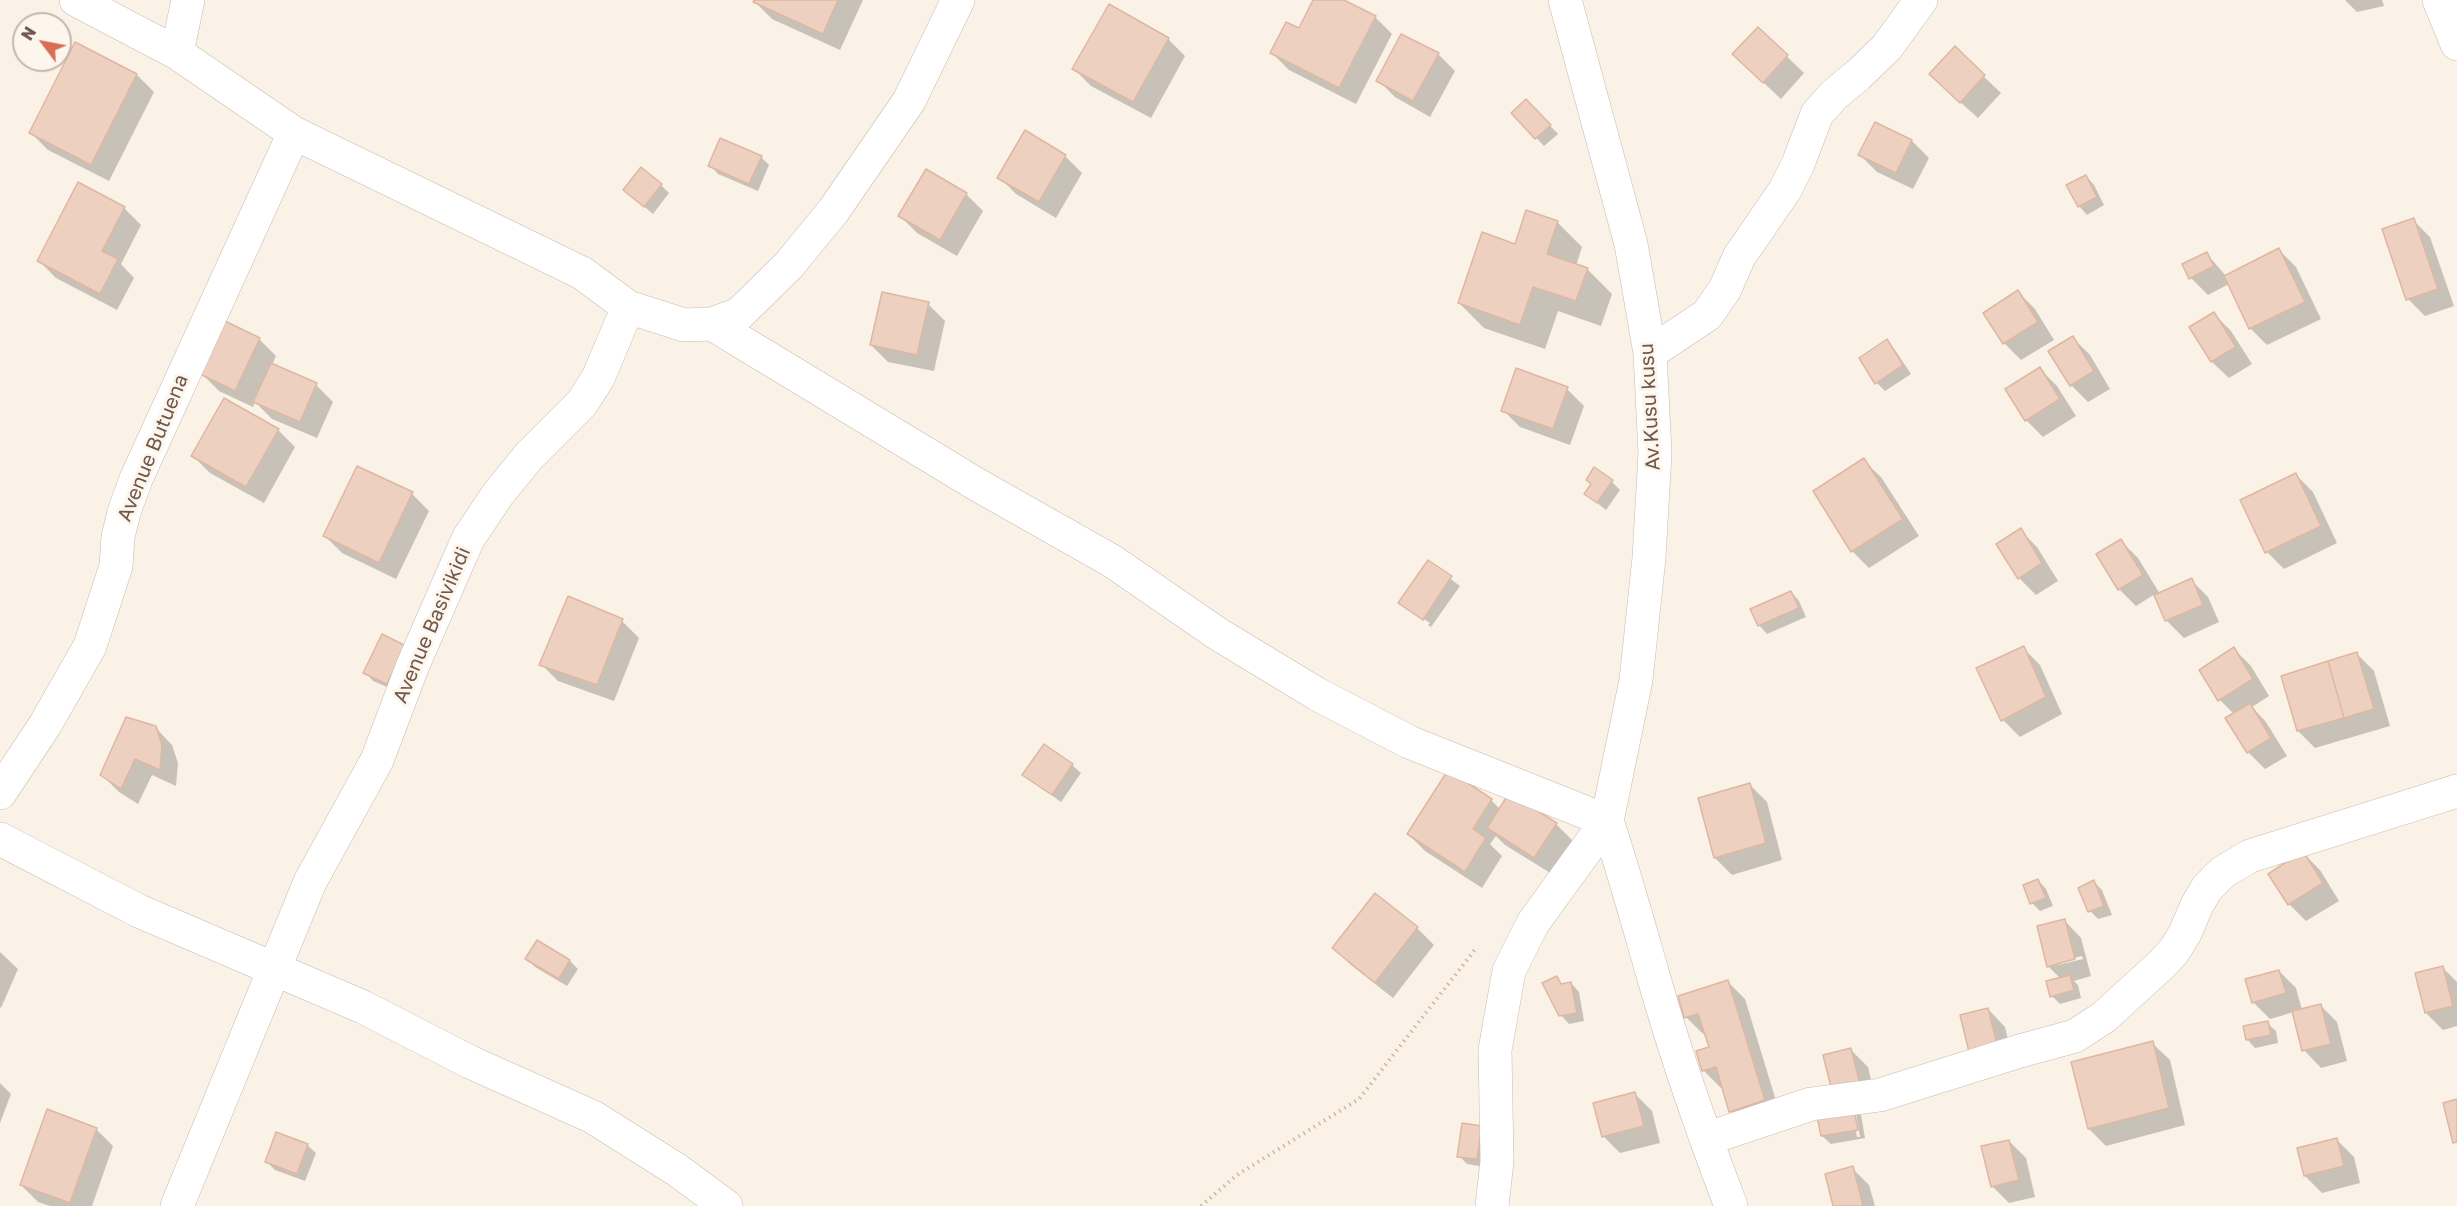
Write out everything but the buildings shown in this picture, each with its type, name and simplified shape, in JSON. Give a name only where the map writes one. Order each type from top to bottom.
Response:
[{"type":"street","points":[[76,0],[177,53],[294,133],[582,273],[628,307],[684,325],[711,324],[739,314],[789,265],[834,210],[909,101],[958,0]]},
{"type":"street","points":[[177,53],[188,0]]},
{"type":"street","name":"Av.Kusu kusu","points":[[1565,0],[1631,244],[1650,352],[1655,453],[1649,558],[1636,680],[1607,821]]},
{"type":"street","points":[[1650,352],[1707,315],[1725,289],[1750,240],[1785,190],[1798,164],[1817,114],[1834,95],[1887,47],[1920,0]]},
{"type":"street","points":[[2439,0],[2457,44]]},
{"type":"street","name":"Avenue Butuena","points":[[0,793],[45,725],[90,646],[116,566],[118,537],[136,479],[294,133]]},
{"type":"street","name":"Avenue Basivikidi","points":[[177,1206],[310,882],[377,760],[413,665],[468,539],[498,494],[529,456],[582,403],[598,378],[628,307]]},
{"type":"street","points":[[711,324],[976,483],[1112,561],[1218,634],[1317,694],[1409,742],[1607,821]]},
{"type":"street","points":[[1706,1139],[1811,1104],[1880,1095],[2075,1036],[2104,1017],[2174,951],[2185,933],[2196,905],[2207,888],[2223,872],[2250,856],[2457,791]]},
{"type":"street","points":[[1607,821],[1630,891],[1653,976],[1706,1139],[1731,1206]]},
{"type":"street","points":[[1492,1206],[1497,1161],[1495,1050],[1509,971],[1533,923],[1607,821]]},
{"type":"street","points":[[0,839],[139,911],[363,1007],[470,1062],[593,1117],[677,1170],[726,1206]]},
{"type":"path","points":[[1201,1206],[1238,1175],[1359,1099],[1480,943]]}]
